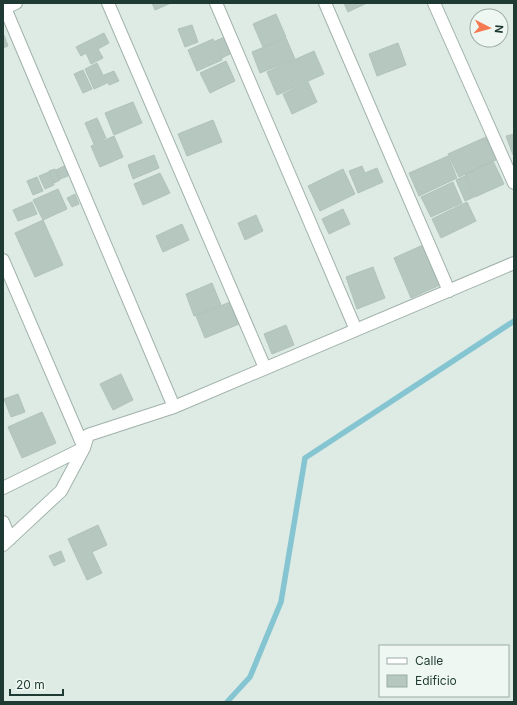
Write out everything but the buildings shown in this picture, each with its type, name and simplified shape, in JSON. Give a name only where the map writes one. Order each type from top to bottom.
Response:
[{"type":"street","points":[[16,3],[4,9],[174,407]]},
{"type":"street","points":[[108,3],[265,368]]},
{"type":"street","points":[[216,3],[356,330]]},
{"type":"street","points":[[325,3],[449,291]]},
{"type":"street","points":[[434,3],[514,183]]},
{"type":"street","points":[[3,260],[84,448]]},
{"type":"street","points":[[6,542],[61,491],[84,448],[88,435],[174,407],[514,263]]},
{"type":"street","points":[[3,488],[84,448]]},
{"type":"street","points":[[3,522],[6,542]]},
{"type":"waterway","points":[[227,702],[250,677],[281,602],[305,458],[514,321]]}]
